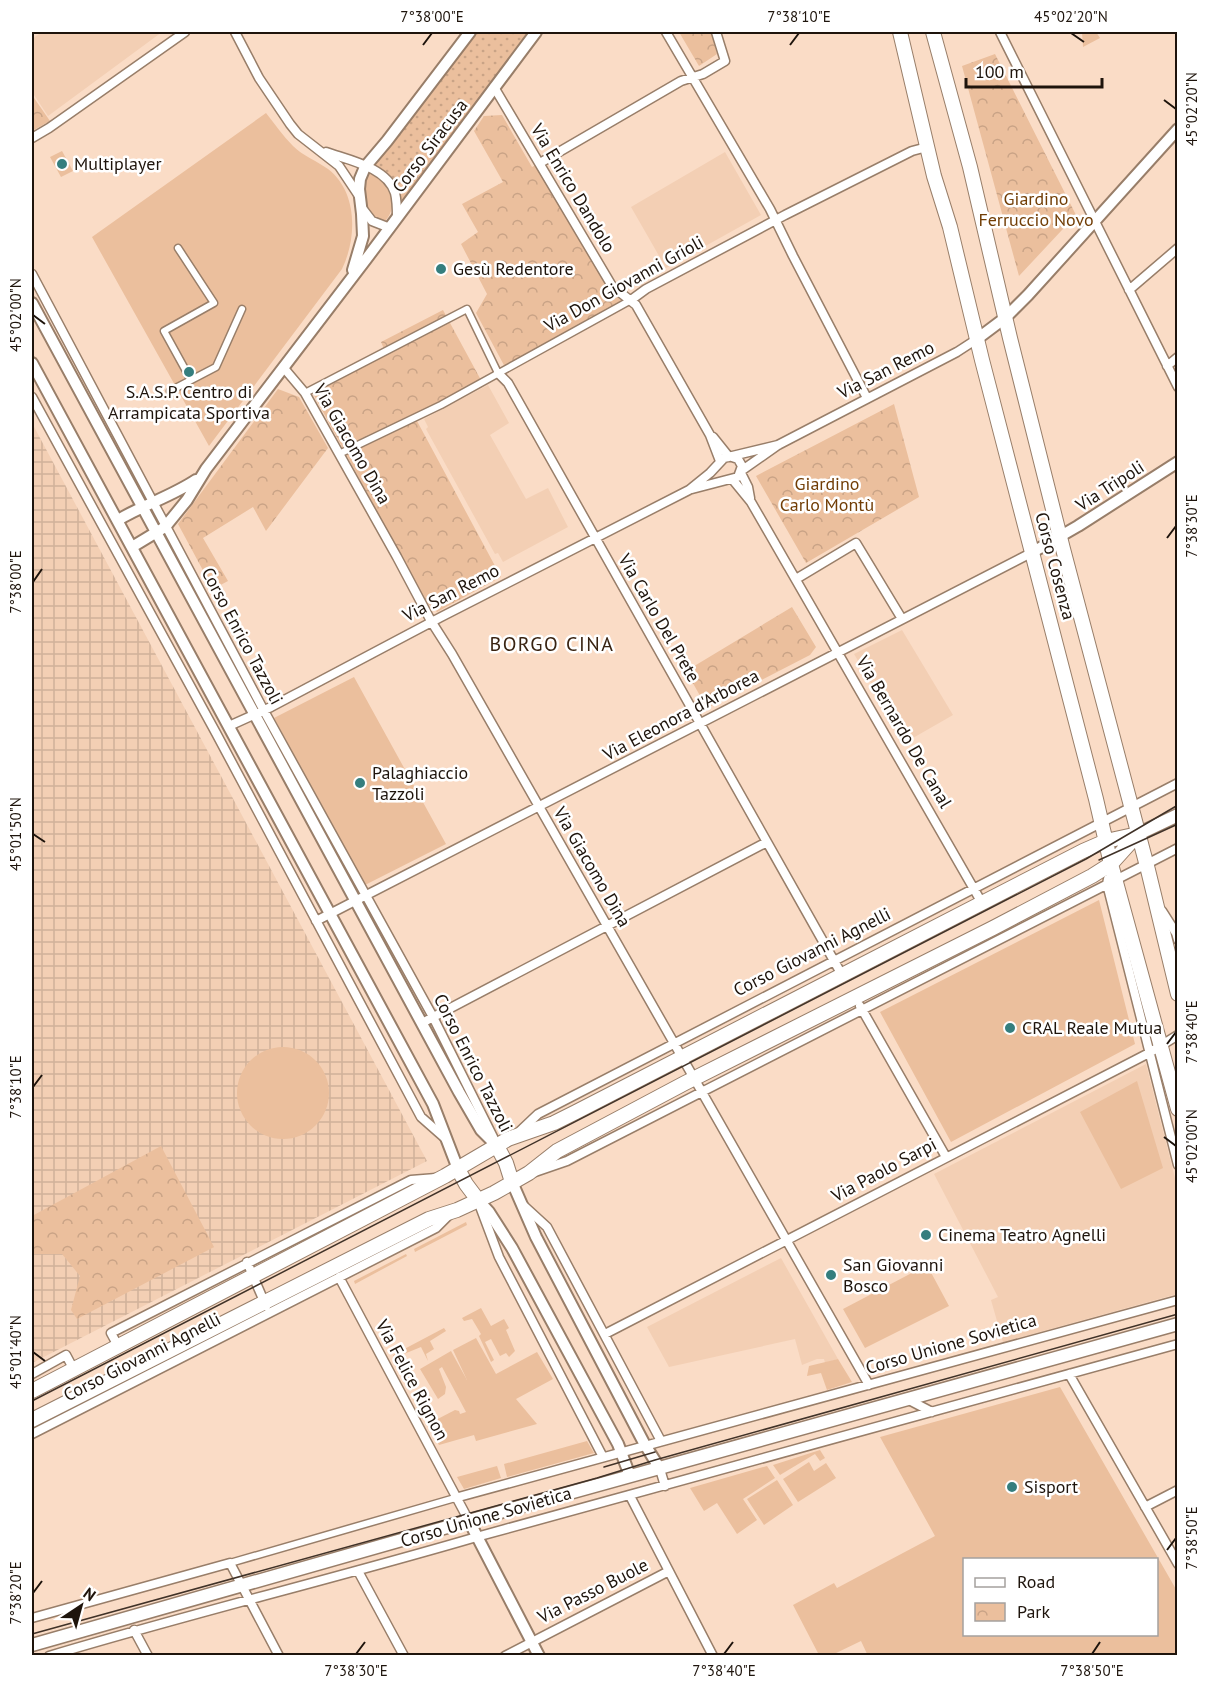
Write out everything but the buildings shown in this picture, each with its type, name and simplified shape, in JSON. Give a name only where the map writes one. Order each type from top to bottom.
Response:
[{"type":"main road","name":"Corso Cosenza","points":[[900,32],[927,147],[961,269],[1103,831],[1111,874],[1155,1049],[1178,1109]]},
{"type":"main road","name":"Corso Cosenza","points":[[933,32],[970,167],[1060,537],[1147,864],[1178,994]]},
{"type":"main road","name":"Corso Giovanni Agnelli","points":[[32,1420],[267,1308],[429,1219],[478,1200],[529,1173],[557,1151],[694,1078],[858,1003],[996,934],[1092,876],[1111,874],[1138,834],[1178,814]]},
{"type":"main road","name":"Corso Giovanni Agnelli","points":[[32,1391],[443,1178],[514,1137],[554,1123],[1083,851],[1103,831],[1138,834]]},
{"type":"main road","points":[[497,1146],[512,1182]]},
{"type":"main road","points":[[458,1169],[478,1200]]},
{"type":"main road","name":"Corso Unione Sovietica","points":[[32,1646],[469,1521],[1178,1324]]},
{"type":"street","points":[[32,138],[185,32]]},
{"type":"street","points":[[235,32],[275,104],[298,134],[339,166],[372,221],[390,228]]},
{"type":"street","name":"Corso Siracusa","points":[[350,279],[363,236],[360,178],[365,167],[469,32]]},
{"type":"street","name":"Corso Siracusa","points":[[119,554],[161,530],[187,500],[199,478],[536,32]]},
{"type":"street","points":[[666,32],[775,220],[867,398]]},
{"type":"street","points":[[540,163],[681,81],[703,74],[725,61],[716,32]]},
{"type":"street","points":[[1000,32],[1178,387]]},
{"type":"street","name":"Via Enrico Dandolo","points":[[494,87],[612,286],[631,300]]},
{"type":"street","name":"Via San Remo","points":[[741,472],[778,445],[957,352],[1005,318],[1178,129]]},
{"type":"street","name":"Via Don Giovanni Grioli","points":[[339,454],[439,406],[631,300],[646,289],[775,220],[912,151],[927,147]]},
{"type":"street","points":[[318,149],[380,174],[391,185],[395,193],[397,217]]},
{"type":"street","points":[[178,248],[214,303],[164,331],[191,380]]},
{"type":"street","points":[[1129,290],[1178,248]]},
{"type":"street","name":"Corso Enrico Tazzoli","points":[[32,274],[146,505]]},
{"type":"street","points":[[631,300],[710,435],[721,476],[731,480],[741,472],[740,462],[731,457],[710,435]]},
{"type":"street","name":"Corso Enrico Tazzoli","points":[[32,303],[161,530],[361,898],[433,1017],[497,1146]]},
{"type":"street","points":[[170,391],[216,367],[242,309]]},
{"type":"street","points":[[305,393],[467,309],[498,373]]},
{"type":"street","points":[[1167,366],[1178,357]]},
{"type":"street","points":[[32,363],[433,1104],[458,1169]]},
{"type":"street","name":"Via Giacomo Dina","points":[[283,367],[305,393],[431,621],[869,1386]]},
{"type":"street","name":"Via Carlo Del Prete","points":[[498,373],[508,383],[842,975]]},
{"type":"street","points":[[32,397],[422,1117],[446,1139]]},
{"type":"street","name":"Via San Remo","points":[[731,457],[778,445]]},
{"type":"street","points":[[719,464],[731,457]]},
{"type":"street","name":"Via Tripoli","points":[[1060,537],[1178,462]]},
{"type":"street","name":"Via San Remo","points":[[229,726],[271,707],[431,621],[689,490],[719,464]]},
{"type":"street","name":"Via Bernardo De Canal","points":[[741,472],[748,487],[751,502]]},
{"type":"street","name":"Corso Siracusa","points":[[118,520],[184,488],[199,478]]},
{"type":"street","name":"Via San Remo","points":[[689,490],[731,480]]},
{"type":"street","name":"Via Bernardo De Canal","points":[[731,480],[751,502],[982,903]]},
{"type":"street","name":"Via Eleonora d'Arborea","points":[[316,921],[1060,537]]},
{"type":"street","points":[[796,579],[856,543],[902,619]]},
{"type":"street","name":"Corso Giovanni Agnelli","points":[[514,1137],[538,1114],[974,888],[1103,831],[1131,807],[1178,783]]},
{"type":"street","points":[[422,1023],[767,842]]},
{"type":"street","name":"Corso Giovanni Agnelli","points":[[996,934],[1111,874],[1147,864],[1178,848]]},
{"type":"street","name":"Corso Enrico Tazzoli","points":[[361,898],[422,1023],[482,1130],[497,1146]]},
{"type":"street","name":"Corso Cosenza","points":[[1156,902],[1178,940]]},
{"type":"street","points":[[858,1003],[946,1157]]},
{"type":"street","name":"Corso Giovanni Agnelli","points":[[529,1173],[567,1161],[702,1092],[858,1003]]},
{"type":"street","name":"Via Paolo Sarpi","points":[[605,1334],[1178,1035]]},
{"type":"street","name":"Corso Cosenza","points":[[1155,1049],[1178,1165]]},
{"type":"street","name":"Corso Giovanni Agnelli","points":[[118,1346],[111,1333],[247,1262],[411,1180],[443,1178]]},
{"type":"street","points":[[512,1182],[536,1237],[660,1469],[664,1486]]},
{"type":"street","points":[[478,1200],[489,1212],[512,1248],[621,1452],[630,1476]]},
{"type":"street","points":[[478,1200],[499,1257],[603,1456]]},
{"type":"street","points":[[522,1205],[547,1227],[661,1441]]},
{"type":"street","name":"Corso Giovanni Agnelli","points":[[32,1434],[267,1308],[339,1277],[436,1228],[455,1210]]},
{"type":"street","points":[[247,1262],[267,1308]]},
{"type":"street","name":"Via Felice Rignon","points":[[339,1277],[455,1498]]},
{"type":"street","name":"Corso Unione Sovietica","points":[[32,1618],[603,1456],[869,1386],[1178,1300]]},
{"type":"street","name":"Corso Unione Sovietica","points":[[49,1656],[134,1630],[358,1571],[1178,1344]]},
{"type":"street","name":"Corso Giovanni Agnelli","points":[[32,1374],[66,1355],[73,1368]]},
{"type":"street","points":[[1069,1374],[1178,1564]]},
{"type":"street","points":[[909,1400],[932,1412]]},
{"type":"street","points":[[1145,1507],[1178,1490]]},
{"type":"street","points":[[630,1496],[713,1656]]},
{"type":"street","name":"Corso Unione Sovietica","points":[[455,1498],[469,1521]]},
{"type":"street","name":"Via Passo Buole","points":[[469,1521],[539,1656]]},
{"type":"street","points":[[230,1563],[279,1656]]},
{"type":"street","points":[[358,1571],[404,1656]]},
{"type":"street","name":"Via Passo Buole","points":[[532,1642],[669,1571]]},
{"type":"street","points":[[134,1630],[148,1656]]},
{"type":"street","points":[[505,1656],[532,1642]]},
{"type":"shaded area","points":[[42,32],[162,32],[48,116],[32,92],[32,39]]},
{"type":"shaded area","points":[[725,152],[761,215],[666,268],[631,207]]},
{"type":"shaded area","points":[[488,385],[509,423],[490,435],[526,499],[548,488],[568,527],[503,562],[498,553],[495,554],[426,429],[428,427],[424,419]]},
{"type":"shaded area","points":[[32,423],[427,1161],[32,1363]]},
{"type":"shaded area","points":[[902,630],[953,715],[906,742],[854,654]]},
{"type":"shaded area","points":[[1146,1064],[1177,1186],[1177,1294],[1003,1342],[991,1300],[998,1297],[934,1174]]},
{"type":"shaded area","points":[[781,1258],[838,1359],[825,1363],[824,1359],[817,1359],[802,1365],[795,1339],[669,1367],[647,1327]]},
{"type":"green space","points":[[475,32],[530,32],[403,200],[399,200],[372,167]]},
{"type":"green space","points":[[679,32],[711,32],[717,54],[699,66]]},
{"type":"green space","points":[[1082,32],[1096,32],[1100,38],[1083,47]]},
{"type":"green space","name":"Giardino Ferruccio Novo","points":[[995,54],[1076,215],[1019,276],[962,66]]},
{"type":"green space","points":[[32,95],[50,121],[32,131]]},
{"type":"green space","points":[[266,113],[293,146],[328,169],[338,179],[350,203],[352,230],[350,244],[342,269],[209,446],[92,237]]},
{"type":"green space","points":[[502,115],[532,167],[540,163],[612,286],[631,300],[506,369],[476,313],[487,294],[461,244],[478,232],[462,204],[503,182],[474,131],[484,116]]},
{"type":"green space","name":"Multiplayer","points":[[62,151],[73,171],[61,177],[50,157]]},
{"type":"green space","points":[[368,172],[381,180],[390,193],[392,208],[384,222],[370,216],[364,203],[364,187]]},
{"type":"green space","points":[[443,310],[482,382],[417,421],[501,577],[437,612],[427,603],[310,388],[384,349],[381,342]]},
{"type":"green space","points":[[278,389],[299,397],[328,448],[266,531],[253,507],[203,538],[228,581],[213,589],[178,524]]},
{"type":"green space","name":"Giardino Carlo Montù","points":[[894,404],[919,497],[806,563],[756,476]]},
{"type":"green space","points":[[792,607],[816,647],[810,655],[707,708],[686,671]]},
{"type":"green space","name":"Palaghiaccio Tazzoli","points":[[354,677],[446,844],[365,885],[274,718]]},
{"type":"green space","name":"CRAL Reale Mutua","points":[[1099,900],[1135,1044],[951,1142],[880,1012]]},
{"type":"green space","points":[[274,1047],[292,1047],[309,1054],[322,1067],[329,1084],[329,1102],[322,1119],[309,1132],[292,1139],[274,1139],[257,1132],[244,1119],[237,1102],[237,1084],[244,1067],[257,1054]]},
{"type":"green space","points":[[1137,1081],[1163,1168],[1121,1189],[1080,1112]]},
{"type":"green space","points":[[161,1146],[214,1247],[77,1319],[71,1310],[80,1276],[62,1254],[32,1254],[32,1216]]},
{"type":"green space","points":[[466,1222],[467,1225],[415,1252],[414,1249]]},
{"type":"green space","points":[[406,1254],[407,1256],[355,1284],[354,1281]]},
{"type":"green space","points":[[927,1265],[949,1306],[865,1348],[843,1309]]},
{"type":"green space","points":[[481,1308],[491,1326],[504,1319],[509,1328],[506,1330],[515,1351],[509,1357],[506,1353],[500,1356],[491,1339],[485,1342],[494,1360],[491,1362],[479,1336],[481,1334],[472,1319],[464,1321],[462,1318]]},
{"type":"green space","points":[[444,1328],[446,1331],[430,1341],[434,1349],[426,1354],[428,1361],[421,1347],[394,1358],[393,1355]]},
{"type":"green space","points":[[476,1338],[496,1374],[537,1352],[553,1379],[516,1399],[537,1424],[476,1441],[474,1435],[439,1445],[428,1424],[455,1410],[460,1414],[466,1412],[442,1367],[439,1369],[446,1387],[445,1394],[438,1399],[420,1369],[451,1351],[467,1380],[453,1350]]},
{"type":"green space","points":[[838,1359],[852,1382],[827,1390],[821,1373],[807,1376],[809,1366]]},
{"type":"green space","name":"Sisport","points":[[1060,1387],[1177,1591],[1177,1655],[868,1656],[861,1641],[832,1655],[819,1655],[793,1605],[834,1583],[837,1588],[935,1536],[880,1437]]},
{"type":"green space","points":[[587,1441],[594,1453],[507,1477],[504,1464]]},
{"type":"green space","points":[[820,1450],[825,1458],[820,1461],[815,1454],[780,1475],[773,1465]]},
{"type":"green space","points":[[809,1462],[814,1471],[826,1463],[836,1478],[798,1502],[783,1479]]},
{"type":"green space","points":[[497,1466],[501,1478],[464,1489],[457,1477]]},
{"type":"green space","points":[[767,1466],[775,1478],[743,1499],[757,1520],[737,1534],[717,1503],[704,1511],[690,1488]]},
{"type":"green space","points":[[777,1480],[793,1505],[764,1525],[747,1499]]},
{"type":"tram line","points":[[32,1401],[1086,859],[1178,805]]},
{"type":"tram line","points":[[1099,860],[1178,824]]},
{"type":"tram line","points":[[32,1634],[1178,1314]]},
{"type":"tram line","points":[[604,1467],[655,1452]]},
{"type":"place","name":"Multiplayer","points":[[62,164]]},
{"type":"place","name":"Gesù Redentore","points":[[441,269]]},
{"type":"place","name":"S.A.S.P. Centro di Arrampicata Sportiva","points":[[189,372]]},
{"type":"place","name":"Palaghiaccio Tazzoli","points":[[360,783]]},
{"type":"place","name":"CRAL Reale Mutua","points":[[1010,1028]]},
{"type":"place","name":"Cinema Teatro Agnelli","points":[[926,1235]]},
{"type":"place","name":"San Giovanni Bosco","points":[[831,1275]]},
{"type":"place","name":"Sisport","points":[[1012,1487]]},
{"type":"district","name":"BORGO CINA","points":[[552,644]]}]
